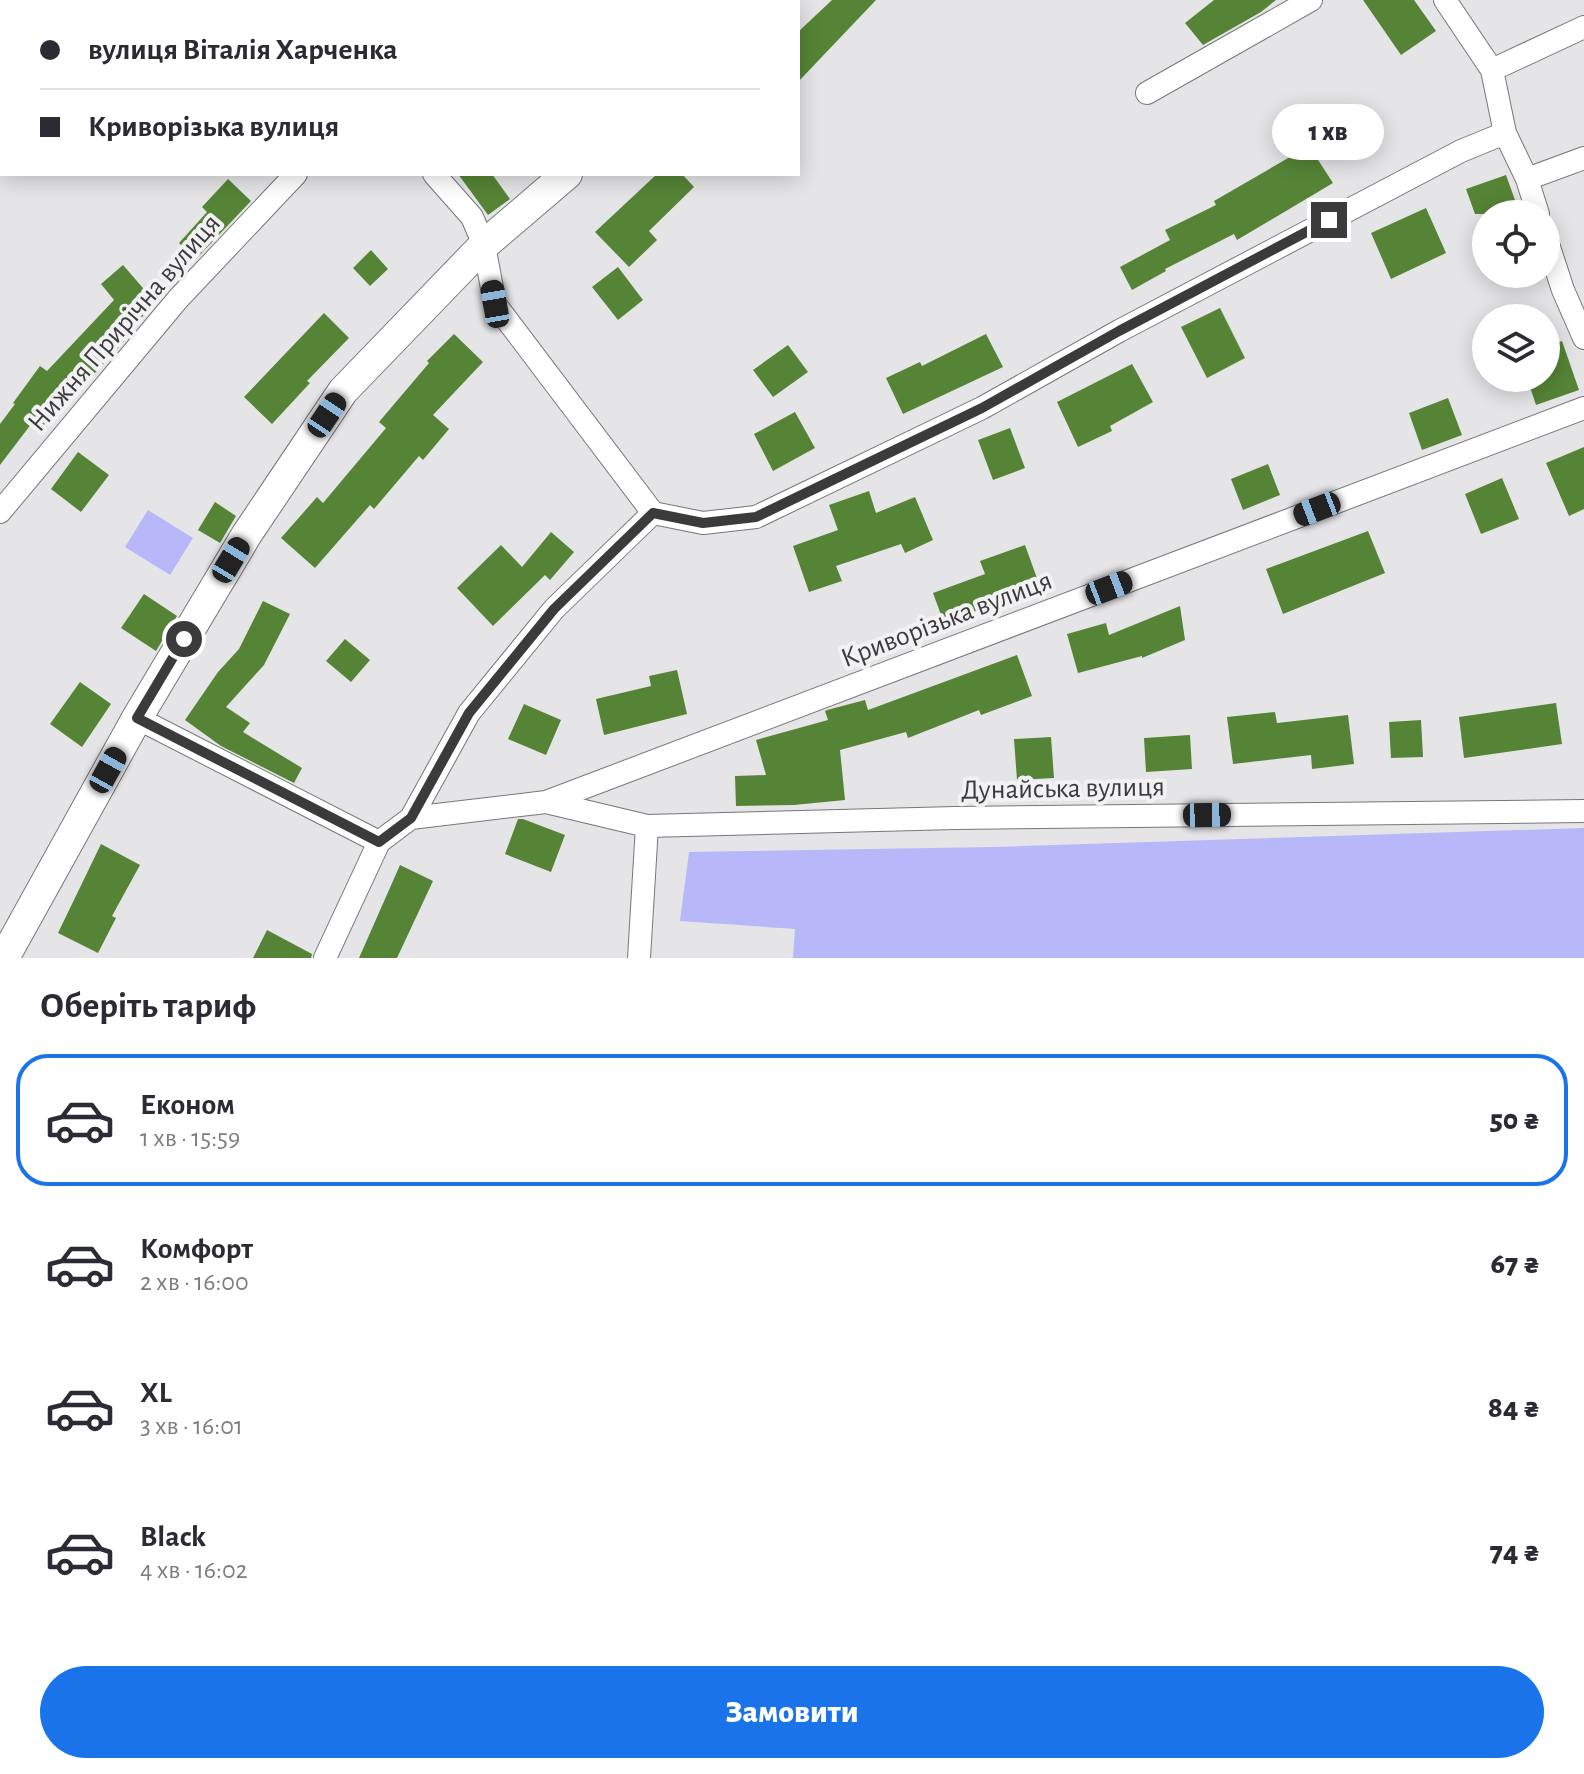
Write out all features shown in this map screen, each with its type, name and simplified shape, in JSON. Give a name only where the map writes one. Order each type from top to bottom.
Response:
[{"type":"street","points":[[1147,93],[1311,0]]},
{"type":"street","points":[[1445,0],[1492,70],[1505,133],[1534,200]]},
{"type":"street","points":[[1492,70],[1584,27]]},
{"type":"street","points":[[436,176],[472,217],[484,245],[495,304],[653,513],[703,523],[756,517],[982,408],[1119,331],[1461,151],[1505,133]]},
{"type":"street","points":[[1527,179],[1584,158]]},
{"type":"street","name":"Нижня Прирічна вулиця","points":[[0,512],[178,299],[294,176]]},
{"type":"street","points":[[4,958],[137,718],[247,534],[343,391],[484,245],[565,176]]},
{"type":"street","points":[[1560,281],[1584,338]]},
{"type":"street","name":"Криворізька вулиця","points":[[411,818],[546,802],[1584,408]]},
{"type":"street","points":[[325,958],[379,842],[411,818],[469,713],[554,609],[653,513]]},
{"type":"street","points":[[137,718],[379,842]]},
{"type":"street","name":"Дунайська вулиця","points":[[546,802],[647,826],[955,818],[1584,811]]},
{"type":"street","points":[[639,958],[647,826]]},
{"type":"shaded area","points":[[148,510],[193,538],[170,575],[125,547]]},
{"type":"shaded area","points":[[1584,828],[1584,958],[793,958],[795,929],[680,921],[689,852],[993,847]]},
{"type":"building","points":[[832,0],[876,0],[800,80],[800,30]]},
{"type":"building","points":[[1214,0],[1276,0],[1203,45],[1185,23]]},
{"type":"building","points":[[1363,0],[1414,0],[1436,31],[1401,55]]},
{"type":"building","points":[[1309,146],[1333,183],[1237,240],[1234,234],[1165,269],[1132,290],[1120,267],[1170,240],[1165,230],[1216,205],[1214,201]]},
{"type":"building","points":[[1506,175],[1515,200],[1472,200],[1472,206],[1466,189]]},
{"type":"building","points":[[459,176],[493,176],[510,199],[488,215]]},
{"type":"building","points":[[655,176],[684,176],[694,187],[649,231],[657,240],[629,267],[595,232]]},
{"type":"building","points":[[228,179],[251,201],[196,259],[179,243],[207,212],[202,207]]},
{"type":"building","points":[[1426,208],[1446,253],[1391,279],[1371,233]]},
{"type":"building","points":[[371,250],[388,269],[370,286],[353,268]]},
{"type":"building","points":[[123,265],[156,303],[124,335],[127,338],[94,374],[87,368],[43,426],[35,419],[0,465],[0,424],[40,366],[47,371],[114,300],[101,284]]},
{"type":"building","points":[[618,267],[643,300],[618,320],[592,287]]},
{"type":"building","points":[[1220,308],[1245,358],[1207,378],[1181,327]]},
{"type":"building","points":[[324,313],[349,338],[307,381],[310,383],[272,424],[244,397]]},
{"type":"building","points":[[454,334],[483,362],[433,415],[449,429],[423,460],[419,456],[374,509],[370,505],[315,568],[281,538],[317,497],[323,503],[386,428],[379,422],[429,363],[427,361]]},
{"type":"building","points":[[986,334],[1003,367],[903,414],[886,378],[920,362],[922,366]]},
{"type":"building","points":[[1560,342],[1579,390],[1536,405],[1532,392],[1560,392]]},
{"type":"building","points":[[788,345],[808,372],[773,397],[753,370]]},
{"type":"building","points":[[1132,364],[1153,402],[1110,426],[1112,431],[1078,447],[1057,402]]},
{"type":"building","points":[[1448,398],[1462,435],[1422,450],[1409,413]]},
{"type":"building","points":[[795,412],[815,448],[773,471],[754,434]]},
{"type":"building","points":[[1010,428],[1025,468],[993,480],[978,440]]},
{"type":"building","points":[[1584,447],[1584,509],[1569,516],[1546,463]]},
{"type":"building","points":[[78,452],[109,475],[81,512],[51,489]]},
{"type":"building","points":[[1268,464],[1280,495],[1243,510],[1231,479]]},
{"type":"building","points":[[1502,478],[1519,519],[1481,534],[1465,494]]},
{"type":"building","points":[[869,491],[876,513],[915,497],[933,540],[905,553],[901,544],[836,566],[842,581],[809,592],[793,546],[838,530],[829,505]]},
{"type":"building","points":[[215,502],[236,516],[220,543],[198,530]]},
{"type":"building","points":[[1368,531],[1385,573],[1283,614],[1266,569]]},
{"type":"building","points":[[551,532],[574,552],[550,580],[545,575],[493,626],[457,588],[501,545],[522,567]]},
{"type":"building","points":[[1025,545],[1042,592],[998,608],[996,603],[944,623],[933,593],[985,574],[980,561]]},
{"type":"building","points":[[144,594],[177,616],[156,651],[121,628]]},
{"type":"building","points":[[263,601],[290,614],[264,665],[226,707],[250,723],[243,732],[302,768],[294,783],[221,746],[185,720],[218,672],[239,649]]},
{"type":"building","points":[[1180,606],[1185,640],[1142,658],[1078,673],[1067,634],[1106,623],[1109,635]]},
{"type":"building","points":[[345,639],[370,660],[351,682],[326,661]]},
{"type":"building","points":[[1017,655],[1032,696],[981,715],[979,710],[908,738],[906,732],[840,750],[845,800],[736,806],[735,776],[766,775],[756,740],[828,720],[827,710],[865,700],[868,710]]},
{"type":"building","points":[[677,670],[687,714],[604,735],[596,699],[651,686],[649,676]]},
{"type":"building","points":[[80,682],[111,704],[82,747],[50,724]]},
{"type":"building","points":[[1556,703],[1562,744],[1464,758],[1459,717]]},
{"type":"building","points":[[524,704],[561,720],[546,755],[508,739]]},
{"type":"building","points":[[1275,712],[1277,723],[1348,715],[1354,764],[1312,769],[1311,755],[1233,764],[1227,717]]},
{"type":"building","points":[[1421,720],[1423,757],[1391,758],[1389,722]]},
{"type":"building","points":[[1190,735],[1192,769],[1146,772],[1144,738]]},
{"type":"building","points":[[1051,737],[1054,778],[1017,780],[1014,739]]},
{"type":"building","points":[[518,819],[565,835],[551,872],[505,854]]},
{"type":"building","points":[[101,844],[140,865],[112,916],[116,918],[98,953],[58,933]]},
{"type":"building","points":[[400,865],[433,881],[397,958],[359,958]]},
{"type":"building","points":[[267,930],[312,954],[311,958],[253,958]]},
{"type":"route","points":[[184,639],[137,718],[379,842],[411,818],[469,713],[554,609],[653,513],[703,523],[756,517],[982,408],[1119,331],[1329,220]]}]
